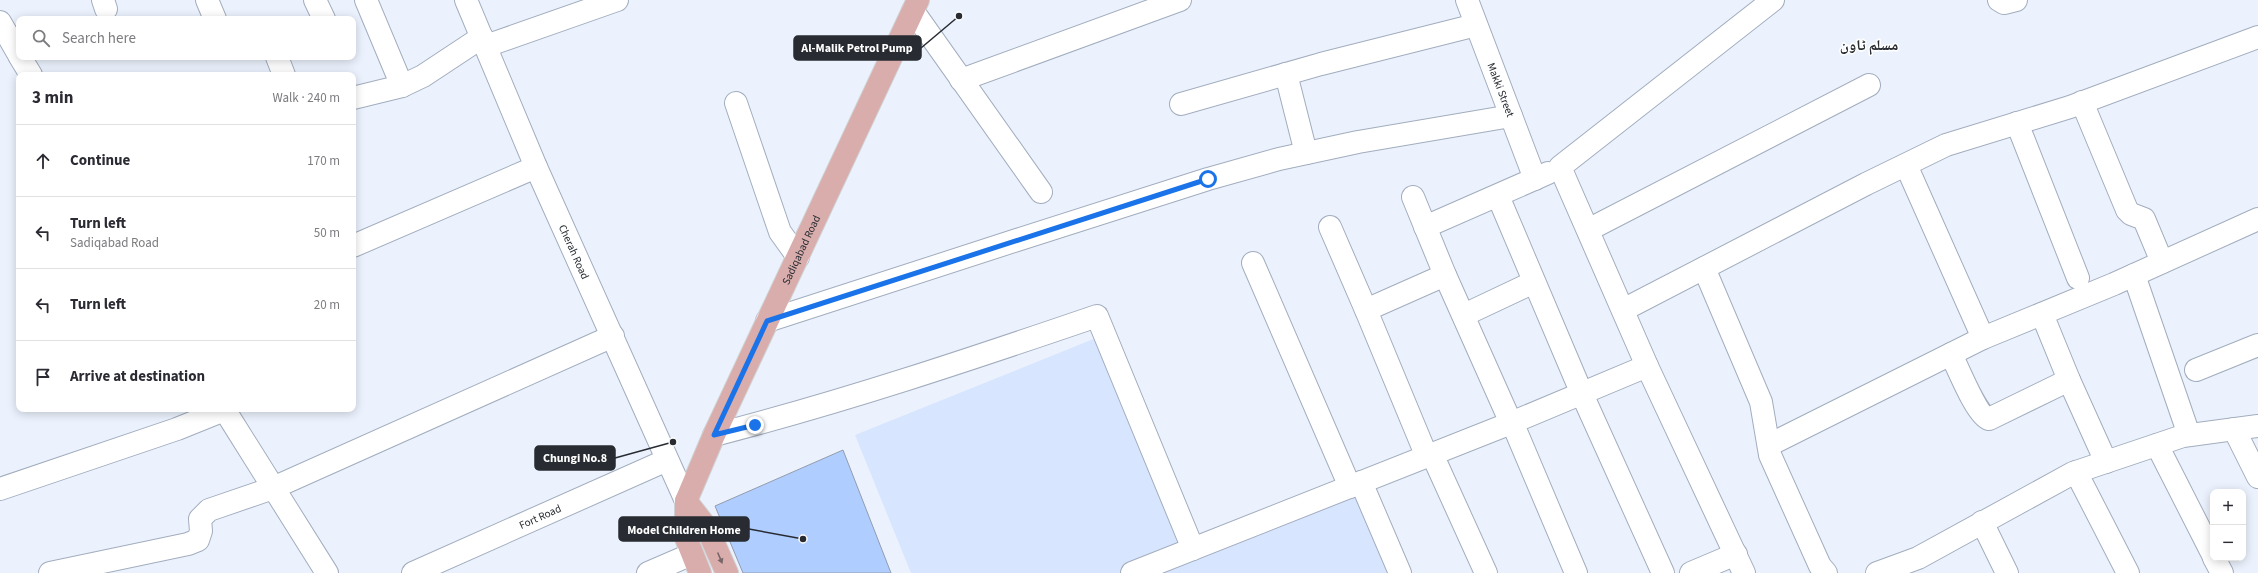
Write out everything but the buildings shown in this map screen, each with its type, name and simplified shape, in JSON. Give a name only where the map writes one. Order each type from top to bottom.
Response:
[{"type":"main road","name":"Sadiqabad Road","points":[[686,501],[714,435],[915,6]]},
{"type":"main road","points":[[686,501],[686,538],[696,564]]},
{"type":"main road","points":[[686,501],[707,528],[727,573]]},
{"type":"street","points":[[207,0],[214,16]]},
{"type":"street","points":[[315,0],[323,16]]},
{"type":"street","points":[[366,0],[402,86]]},
{"type":"street","name":"Cherah Road","points":[[466,0],[536,167],[686,501]]},
{"type":"street","points":[[356,97],[402,86],[423,76],[484,41],[617,0]]},
{"type":"street","points":[[961,80],[1180,0]]},
{"type":"street","name":"Makki Street","points":[[1467,0],[1535,180]]},
{"type":"street","points":[[1425,227],[1535,180],[1560,167],[1773,0]]},
{"type":"street","points":[[1999,0],[2004,3],[2016,0]]},
{"type":"street","points":[[915,6],[961,80],[1041,192]]},
{"type":"street","points":[[0,22],[16,49]]},
{"type":"street","points":[[1181,104],[1286,74],[1476,25]]},
{"type":"street","points":[[1623,310],[1946,145],[2082,102],[2258,37]]},
{"type":"street","points":[[22,60],[29,72]]},
{"type":"street","points":[[1286,74],[1306,153]]},
{"type":"street","points":[[1588,230],[1869,85]]},
{"type":"street","points":[[2082,102],[2127,210],[2131,214],[2144,219],[2162,262]]},
{"type":"street","points":[[736,103],[780,232],[798,257]]},
{"type":"street","points":[[767,321],[1208,179],[1306,153],[1511,116]]},
{"type":"street","points":[[2017,123],[2078,278]]},
{"type":"street","points":[[1906,165],[1983,338]]},
{"type":"street","points":[[356,245],[536,167]]},
{"type":"street","points":[[1560,167],[1647,366],[1740,564],[1691,573]]},
{"type":"street","points":[[1498,196],[1582,394],[1664,573]]},
{"type":"street","points":[[1413,197],[1445,275],[1512,423],[1575,573]]},
{"type":"street","points":[[1769,445],[1983,338],[2042,314],[2258,219]]},
{"type":"street","points":[[1330,227],[1430,455],[1486,573]]},
{"type":"street","points":[[1253,263],[1355,485],[1400,573]]},
{"type":"street","points":[[1704,268],[1761,402],[1770,456],[1820,566],[1826,573]]},
{"type":"street","points":[[2134,274],[2189,435]]},
{"type":"street","points":[[1366,310],[1445,275]]},
{"type":"street","points":[[1464,315],[1534,282]]},
{"type":"street","points":[[2042,314],[2069,380],[2106,462]]},
{"type":"street","points":[[714,435],[755,425],[962,362],[1097,316],[1193,549]]},
{"type":"street","points":[[50,573],[188,544],[198,540],[201,531],[200,519],[209,510],[273,488],[612,336]]},
{"type":"street","points":[[2196,370],[2258,345]]},
{"type":"street","points":[[1951,354],[1978,409],[1985,418],[1989,419],[2069,380]]},
{"type":"street","points":[[1132,573],[1512,423],[1647,366]]},
{"type":"street","points":[[0,489],[178,429],[219,412]]},
{"type":"street","points":[[225,412],[327,573]]},
{"type":"street","points":[[1877,573],[1922,565],[1982,522],[2076,472],[2189,435],[2258,426]]},
{"type":"street","points":[[2234,429],[2258,477]]},
{"type":"street","points":[[2157,445],[2210,549]]},
{"type":"street","name":"Fort Road","points":[[413,573],[667,460]]},
{"type":"street","points":[[2076,472],[2128,573]]},
{"type":"street","points":[[1982,522],[2007,573]]},
{"type":"street","points":[[2216,561],[2222,573]]},
{"type":"street","points":[[648,573],[696,564]]},
{"type":"shaded area","points":[[1096,338],[1190,550],[1361,482],[1400,573],[911,573],[855,435]]},
{"type":"place","name":"Al-Malik Petrol Pump","points":[[959,16]]},
{"type":"place","name":"Chungi No.8","points":[[673,442]]},
{"type":"place","name":"Model Children Home","points":[[803,539]]},
{"type":"district","name":"مسلم ٹاون","points":[[1869,45]]},
{"type":"route","points":[[755,425],[714,435],[767,321],[1208,179]]}]
